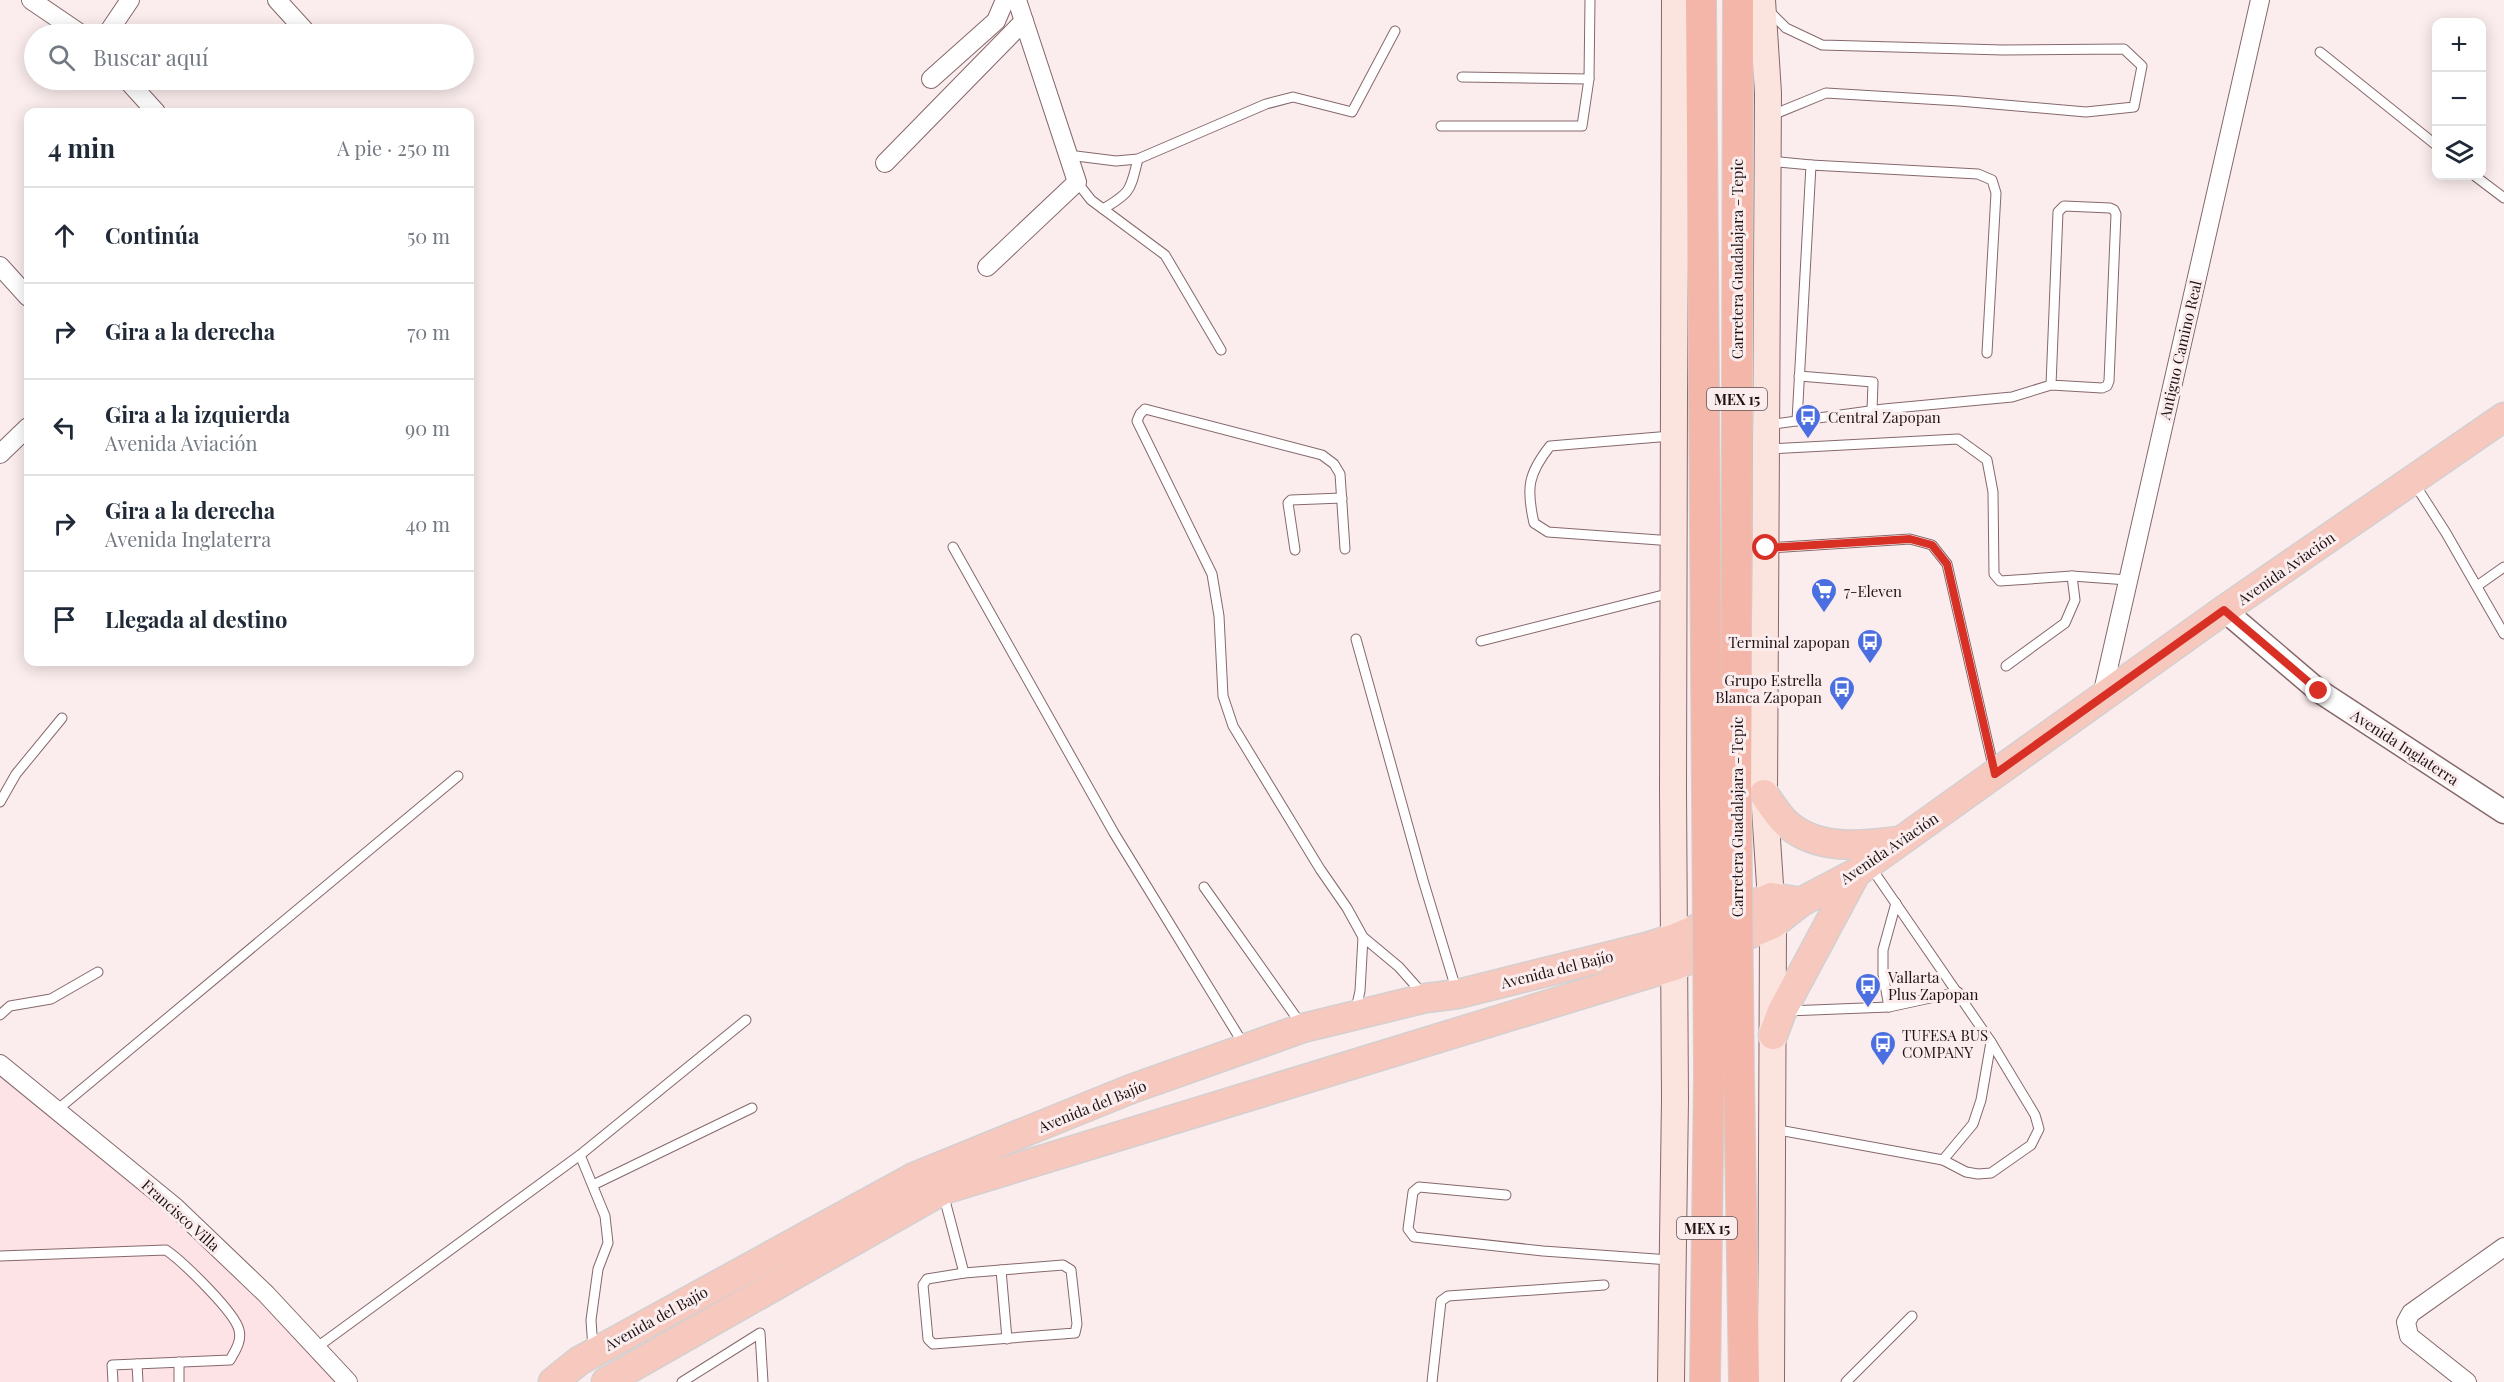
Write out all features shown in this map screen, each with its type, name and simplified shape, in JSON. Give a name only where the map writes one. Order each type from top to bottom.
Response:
[{"type":"highway","name":"Carretera Guadalajara - Tepic","points":[[1701,0],[1709,1074],[1706,1382]]},
{"type":"highway","name":"Carretera Guadalajara - Tepic","points":[[1744,1382],[1739,1080],[1750,796],[1754,2]]},
{"type":"main road","points":[[1671,1382],[1676,1099],[1673,790],[1674,0]]},
{"type":"main road","points":[[1754,2],[1768,117],[1768,161],[1766,548],[1750,796],[1772,911],[1777,1023],[1773,1104],[1771,1382]]},
{"type":"main road","name":"Avenida Aviación","points":[[1675,938],[1801,902],[1862,868],[2101,700],[2224,610],[2504,417]]},
{"type":"main road","points":[[1673,790],[1711,816],[1724,819],[1744,813],[1750,796]]},
{"type":"main road","points":[[1750,796],[1803,834],[1821,841],[1841,846],[1899,841]]},
{"type":"main road","points":[[1777,1023],[1862,868]]},
{"type":"main road","name":"Avenida Aviación","points":[[1674,966],[1772,911]]},
{"type":"main road","name":"Avenida del Bajío","points":[[554,1382],[579,1361],[593,1353],[914,1178],[1131,1089],[1303,1028],[1426,998],[1458,994],[1675,938]]},
{"type":"main road","name":"Avenida del Bajío","points":[[606,1382],[943,1190],[1674,966]]},
{"type":"main road","points":[[1676,1099],[1704,1064],[1714,1058],[1729,1056],[1742,1058],[1761,1073],[1773,1104]]},
{"type":"street","points":[[31,0],[66,24]]},
{"type":"street","points":[[114,24],[130,0]]},
{"type":"street","points":[[278,0],[299,24]]},
{"type":"street","points":[[932,79],[996,21],[1005,0]]},
{"type":"street","points":[[987,267],[1077,182],[1017,0]]},
{"type":"street","name":"Antiguo Camino Real","points":[[2101,700],[2259,0]]},
{"type":"street","points":[[885,163],[1024,21]]},
{"type":"street","points":[[136,90],[152,108]]},
{"type":"street","points":[[0,266],[24,293]]},
{"type":"street","points":[[0,453],[24,431]]},
{"type":"street","name":"Avenida Inglaterra","points":[[2224,610],[2319,691],[2504,812]]},
{"type":"street","name":"Francisco Villa","points":[[0,1064],[175,1207],[266,1294],[348,1382]]},
{"type":"street","points":[[2467,1382],[2409,1336],[2406,1322],[2411,1313],[2504,1247]]},
{"type":"lane","points":[[1441,126],[1582,126],[1589,79],[1590,0]]},
{"type":"lane","points":[[1754,2],[1786,28],[1822,45],[2003,50],[2124,49],[2142,66],[2134,106],[2086,112],[1826,93],[1768,117]]},
{"type":"lane","points":[[1068,155],[1116,161],[1138,159],[1266,104],[1293,97],[1352,112],[1395,31]]},
{"type":"lane","points":[[2320,52],[2432,142]]},
{"type":"lane","points":[[1462,77],[1589,79]]},
{"type":"lane","points":[[1103,209],[1124,196],[1131,185],[1138,159]]},
{"type":"lane","points":[[1768,161],[1978,174],[1992,180],[1996,193],[1987,353]]},
{"type":"lane","points":[[1797,421],[1811,165]]},
{"type":"lane","points":[[2480,180],[2504,198]]},
{"type":"lane","points":[[1077,182],[1090,200],[1165,255],[1221,350]]},
{"type":"lane","points":[[1766,437],[1797,421],[2012,397],[2051,385],[2103,388],[2107,386],[2116,214],[2110,208],[2064,206],[2058,212],[2051,385]]},
{"type":"lane","points":[[1800,376],[1873,382],[1872,411]]},
{"type":"lane","points":[[1345,549],[1340,474],[1334,464],[1322,454],[1145,409],[1140,414],[1137,421],[1212,574],[1219,616],[1223,696],[1233,726],[1320,869],[1347,908],[1363,938],[1399,967],[1426,998]]},
{"type":"lane","points":[[1673,436],[1550,446],[1535,465],[1528,498],[1534,523],[1548,532],[1673,541]]},
{"type":"lane","points":[[1766,437],[1958,439],[1987,460],[1993,492],[1994,574],[2000,581],[2072,576],[2128,580]]},
{"type":"lane","points":[[2412,481],[2504,634]]},
{"type":"lane","points":[[1295,550],[1288,503],[1291,500],[1342,498]]},
{"type":"lane","points":[[1766,548],[1910,539],[1932,545],[1947,564],[1995,774]]},
{"type":"lane","points":[[953,547],[1114,833],[1246,1049]]},
{"type":"lane","points":[[2477,586],[2504,567]]},
{"type":"lane","points":[[2006,666],[2065,623],[2075,600],[2072,576]]},
{"type":"lane","points":[[1481,641],[1673,592]]},
{"type":"lane","points":[[1356,639],[1406,812],[1413,845],[1458,994]]},
{"type":"lane","points":[[0,802],[16,774],[62,717]]},
{"type":"lane","points":[[57,1110],[458,776]]},
{"type":"lane","points":[[1773,1129],[1943,1160],[1966,1172],[1978,1174],[1991,1173],[2031,1145],[2039,1129],[2035,1115],[1958,992],[1896,903],[1862,868]]},
{"type":"lane","points":[[1204,886],[1303,1028]]},
{"type":"lane","points":[[1889,1007],[1882,974],[1883,950],[1896,903]]},
{"type":"lane","points":[[1354,1017],[1360,991],[1363,938]]},
{"type":"lane","points":[[0,1015],[10,1006],[51,999],[98,972]]},
{"type":"lane","points":[[1777,1023],[1889,1007],[1958,992]]},
{"type":"lane","points":[[316,1348],[580,1155],[746,1020]]},
{"type":"lane","points":[[1943,1160],[1973,1124],[1981,1100],[1991,1042]]},
{"type":"lane","points":[[593,1185],[752,1108]]},
{"type":"lane","points":[[580,1155],[605,1216],[608,1243],[598,1269],[591,1320],[593,1353]]},
{"type":"lane","points":[[1506,1195],[1419,1187],[1413,1192],[1408,1229],[1414,1237],[1543,1251],[1673,1260]]},
{"type":"lane","points":[[943,1190],[964,1273]]},
{"type":"lane","points":[[0,1256],[166,1250],[182,1261],[229,1313],[239,1329],[240,1342],[230,1360],[112,1365],[113,1382]]},
{"type":"lane","points":[[1063,1265],[1071,1270],[1077,1324],[1075,1333],[933,1344],[928,1339],[923,1285],[927,1279],[1001,1270],[1063,1265]]},
{"type":"lane","points":[[1001,1270],[1007,1339]]},
{"type":"lane","points":[[1432,1382],[1441,1301],[1448,1296],[1604,1285]]},
{"type":"lane","points":[[1846,1382],[1912,1316]]},
{"type":"lane","points":[[687,1381],[759,1333],[763,1382]]},
{"type":"lane","points":[[179,1362],[179,1382]]},
{"type":"lane","points":[[137,1364],[138,1382]]},
{"type":"shaded area","points":[[0,1072],[261,1288],[343,1382],[0,1382]]},
{"type":"place","name":"Central Zapopan","points":[[1808,440]]},
{"type":"place","name":"7-Eleven","points":[[1824,614]]},
{"type":"place","name":"Terminal zapopan","points":[[1870,665]]},
{"type":"place","name":"Grupo Estrella Blanca Zapopan","points":[[1842,712]]},
{"type":"place","name":"Vallarta Plus Zapopan","points":[[1868,1009]]},
{"type":"place","name":"TUFESA BUS COMPANY","points":[[1883,1067]]},
{"type":"route","points":[[1766,548],[1910,539],[1932,545],[1947,564],[1995,774],[2224,610],[2319,691]]}]
